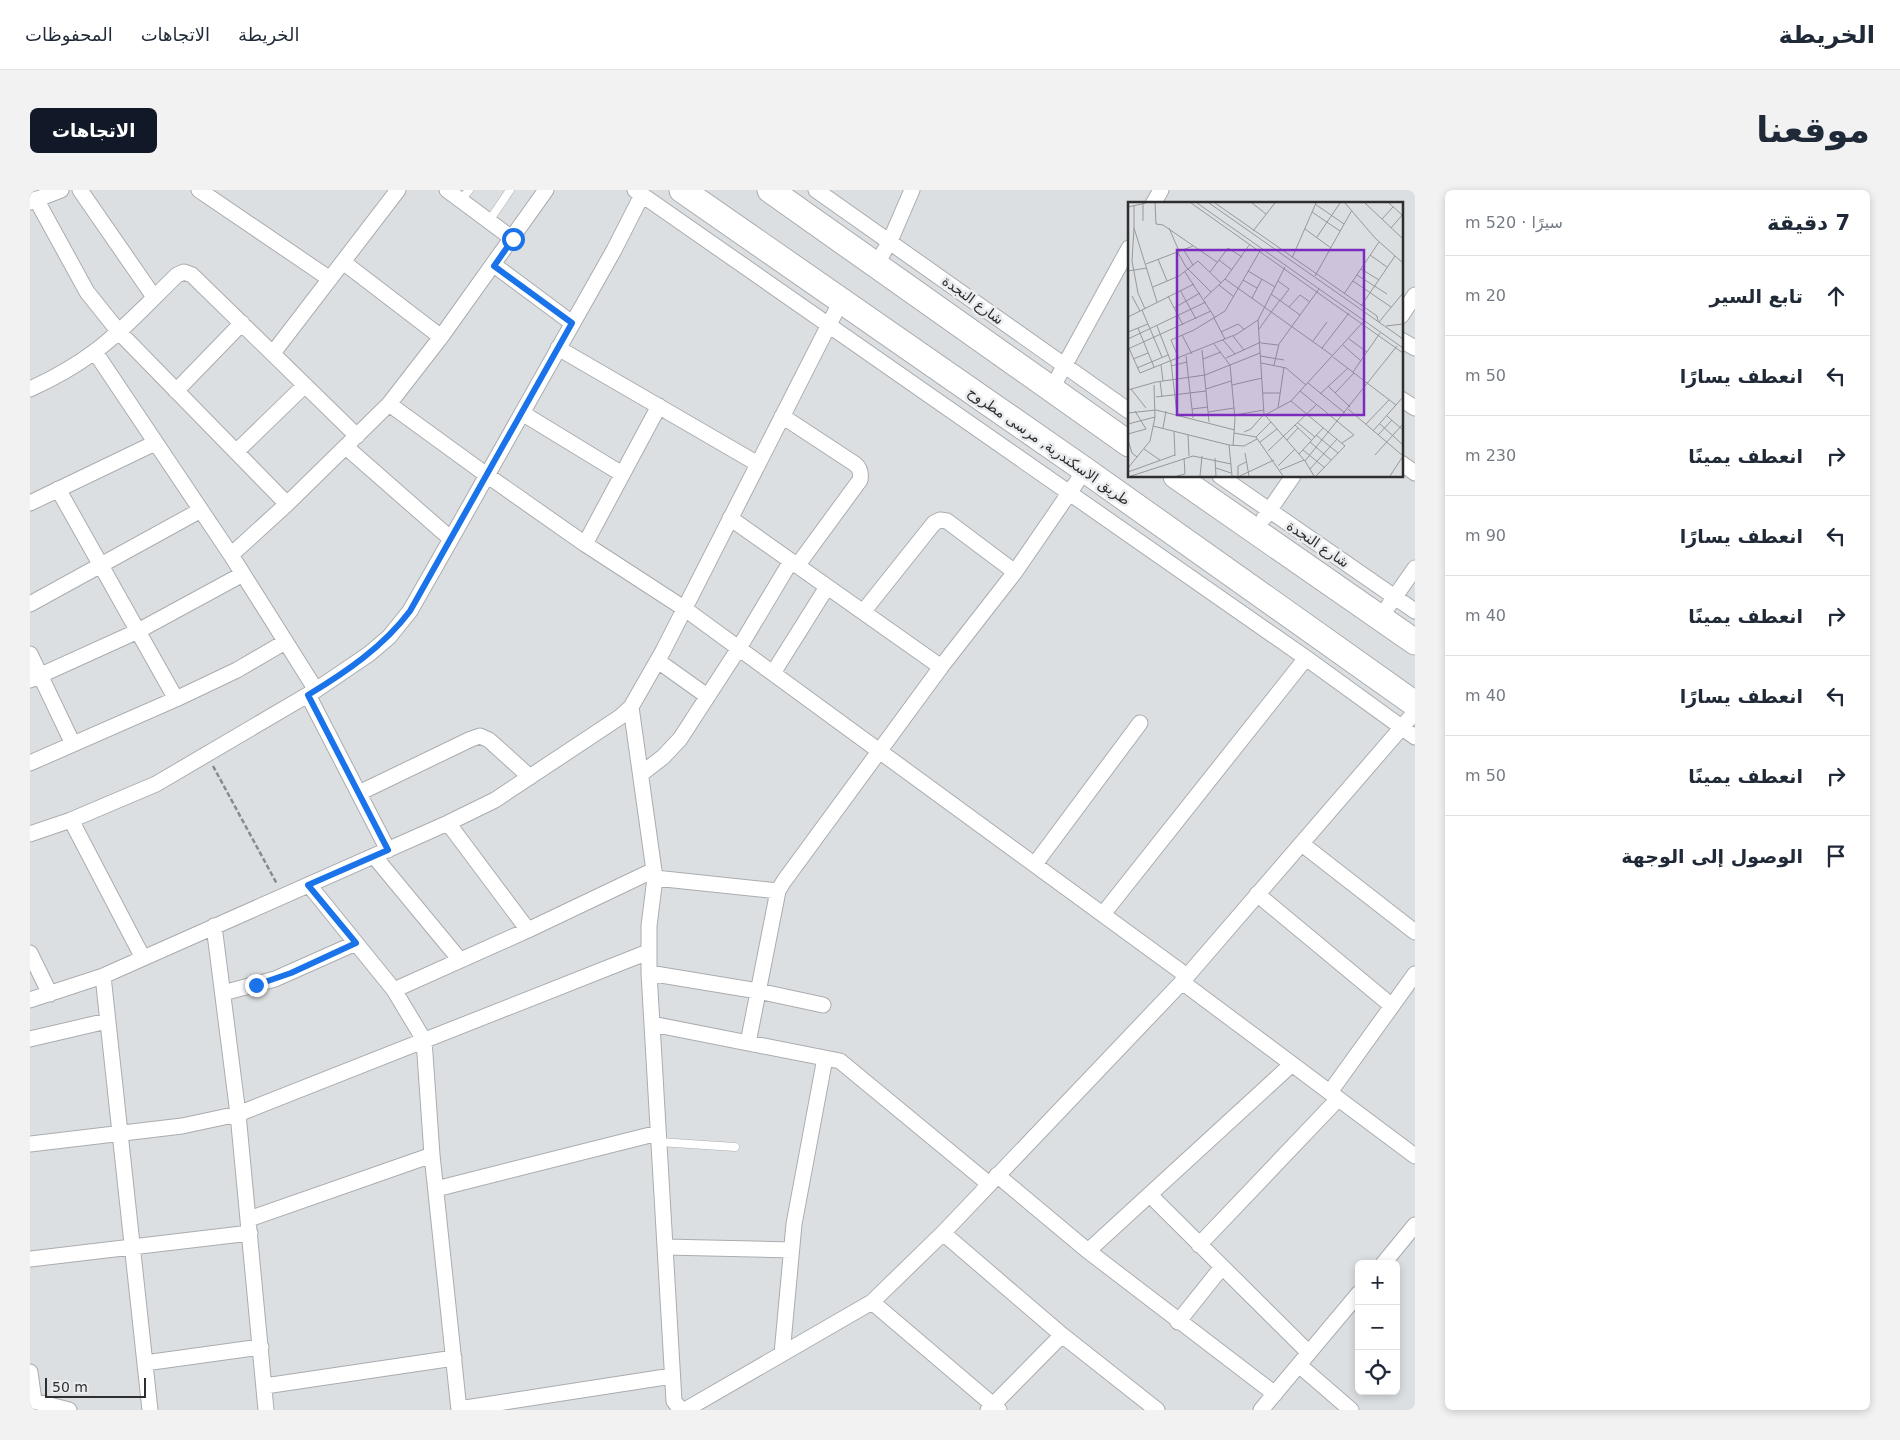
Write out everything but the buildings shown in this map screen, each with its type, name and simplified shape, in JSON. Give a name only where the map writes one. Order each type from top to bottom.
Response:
[{"type":"main road","name":"طريق الاسكندرية, مرسى مطروح","points":[[682,190],[1085,470],[1415,704]]},
{"type":"main road","points":[[770,190],[1128,443]]},
{"type":"main road","points":[[1180,478],[1262,521],[1380,618],[1415,642]]},
{"type":"street","points":[[80,190],[154,298]]},
{"type":"street","points":[[199,190],[330,278]]},
{"type":"street","points":[[273,353],[398,190]]},
{"type":"street","points":[[447,190],[465,195],[489,221],[513,239]]},
{"type":"street","points":[[231,555],[287,504],[389,404],[494,266],[546,190]]},
{"type":"street","name":"شارع النجدة","points":[[816,190],[1128,410]]},
{"type":"street","points":[[876,266],[890,241],[912,190]]},
{"type":"street","points":[[1154,202],[1161,190]]},
{"type":"street","points":[[30,834],[71,820],[156,784],[312,692],[380,646],[410,611],[488,476],[614,250],[639,193],[1306,658],[1415,737]]},
{"type":"street","points":[[45,195],[87,292],[119,332],[287,504]]},
{"type":"street","points":[[1051,390],[1128,250]]},
{"type":"street","points":[[343,262],[441,337]]},
{"type":"street","points":[[494,266],[572,323]]},
{"type":"street","points":[[30,389],[50,380],[95,352],[119,332],[180,273],[188,272],[357,436]]},
{"type":"street","points":[[1402,314],[1415,294]]},
{"type":"street","points":[[30,1000],[103,976],[448,823],[495,800],[614,721],[630,707],[658,662],[840,301]]},
{"type":"street","points":[[176,390],[242,323]]},
{"type":"street","points":[[1402,341],[1415,348]]},
{"type":"street","points":[[558,348],[758,464]]},
{"type":"street","points":[[95,352],[231,555],[285,642],[312,692],[359,793],[381,853],[460,960]]},
{"type":"street","points":[[236,452],[305,385]]},
{"type":"street","points":[[1402,400],[1415,408]]},
{"type":"street","points":[[389,404],[586,544],[685,609],[1035,864],[1102,914],[1292,1064],[1415,1156]]},
{"type":"street","points":[[586,544],[658,406]]},
{"type":"street","points":[[522,413],[622,474]]},
{"type":"street","points":[[641,774],[672,749],[794,563],[860,480],[860,471],[855,464],[782,416]]},
{"type":"street","points":[[30,503],[155,442]]},
{"type":"street","points":[[346,447],[451,539]]},
{"type":"street","points":[[1402,464],[1415,473]]},
{"type":"street","points":[[748,1043],[778,891],[942,667],[1015,572],[1085,470]]},
{"type":"street","name":"شارع النجدة","points":[[1222,478],[1262,521],[1395,597],[1415,611]]},
{"type":"street","points":[[1262,521],[1292,478]]},
{"type":"street","points":[[58,489],[176,699]]},
{"type":"street","points":[[30,604],[201,510]]},
{"type":"street","points":[[730,518],[942,667]]},
{"type":"street","points":[[863,612],[934,523],[940,520],[947,521],[1015,572]]},
{"type":"street","points":[[1380,618],[1415,568]]},
{"type":"street","points":[[35,678],[138,631],[243,574]]},
{"type":"street","points":[[773,672],[827,587]]},
{"type":"street","points":[[30,763],[176,699],[237,670],[285,642]]},
{"type":"street","points":[[30,654],[35,678],[73,744]]},
{"type":"street","points":[[1102,914],[1306,658]]},
{"type":"street","points":[[658,662],[707,696]]},
{"type":"street","points":[[630,707],[654,874],[648,952],[672,1376],[676,1408],[782,1354],[872,1302],[943,1232],[1185,979],[1415,712]]},
{"type":"street","points":[[1035,864],[1140,723]]},
{"type":"street","points":[[359,793],[480,736],[489,740],[530,777]]},
{"type":"street","points":[[71,820],[143,958]]},
{"type":"street","points":[[448,823],[528,930]]},
{"type":"street","points":[[1302,844],[1415,932]]},
{"type":"street","points":[[394,990],[654,874],[778,891]]},
{"type":"street","points":[[308,885],[394,990],[424,1040],[432,1155],[459,1409],[672,1376]]},
{"type":"street","points":[[1257,894],[1392,1006]]},
{"type":"street","points":[[214,926],[238,1114],[266,1410]]},
{"type":"street","points":[[223,993],[275,979],[356,943]]},
{"type":"street","points":[[30,1144],[182,1126],[238,1114],[648,952]]},
{"type":"street","points":[[30,953],[50,994]]},
{"type":"street","points":[[649,973],[758,991],[823,1005]]},
{"type":"street","points":[[1199,1245],[1334,1096],[1415,974]]},
{"type":"street","points":[[103,976],[150,1410]]},
{"type":"street","points":[[30,1039],[107,1021]]},
{"type":"street","points":[[652,1024],[840,1061],[1178,1322],[1275,1394]]},
{"type":"street","points":[[782,1354],[797,1202],[825,1058]]},
{"type":"street","points":[[1088,1252],[1292,1064]]},
{"type":"street","points":[[436,1189],[658,1138]]},
{"type":"street","points":[[30,1259],[131,1246],[249,1226],[432,1155]]},
{"type":"street","points":[[1150,1195],[1222,1267],[1351,1410]]},
{"type":"street","points":[[1386,1260],[1415,1225]]},
{"type":"street","points":[[943,1232],[1062,1335],[1156,1410]]},
{"type":"street","points":[[665,1247],[791,1250]]},
{"type":"street","points":[[1178,1322],[1222,1267]]},
{"type":"street","points":[[1261,1410],[1355,1298]]},
{"type":"street","points":[[872,1302],[993,1408],[1062,1335]]},
{"type":"street","points":[[144,1363],[261,1347]]},
{"type":"street","points":[[265,1386],[454,1358]]},
{"type":"street","points":[[30,1372],[32,1400],[69,1410]]},
{"type":"lane","points":[[489,221],[510,190]]},
{"type":"lane","points":[[658,1138],[734,1147]]},
{"type":"path","points":[[207,755],[283,896]]},
{"type":"route","points":[[256,985],[291,973],[356,943],[308,885],[388,850],[308,695],[380,646],[410,611],[488,476],[572,323],[494,266],[513,239]]}]
